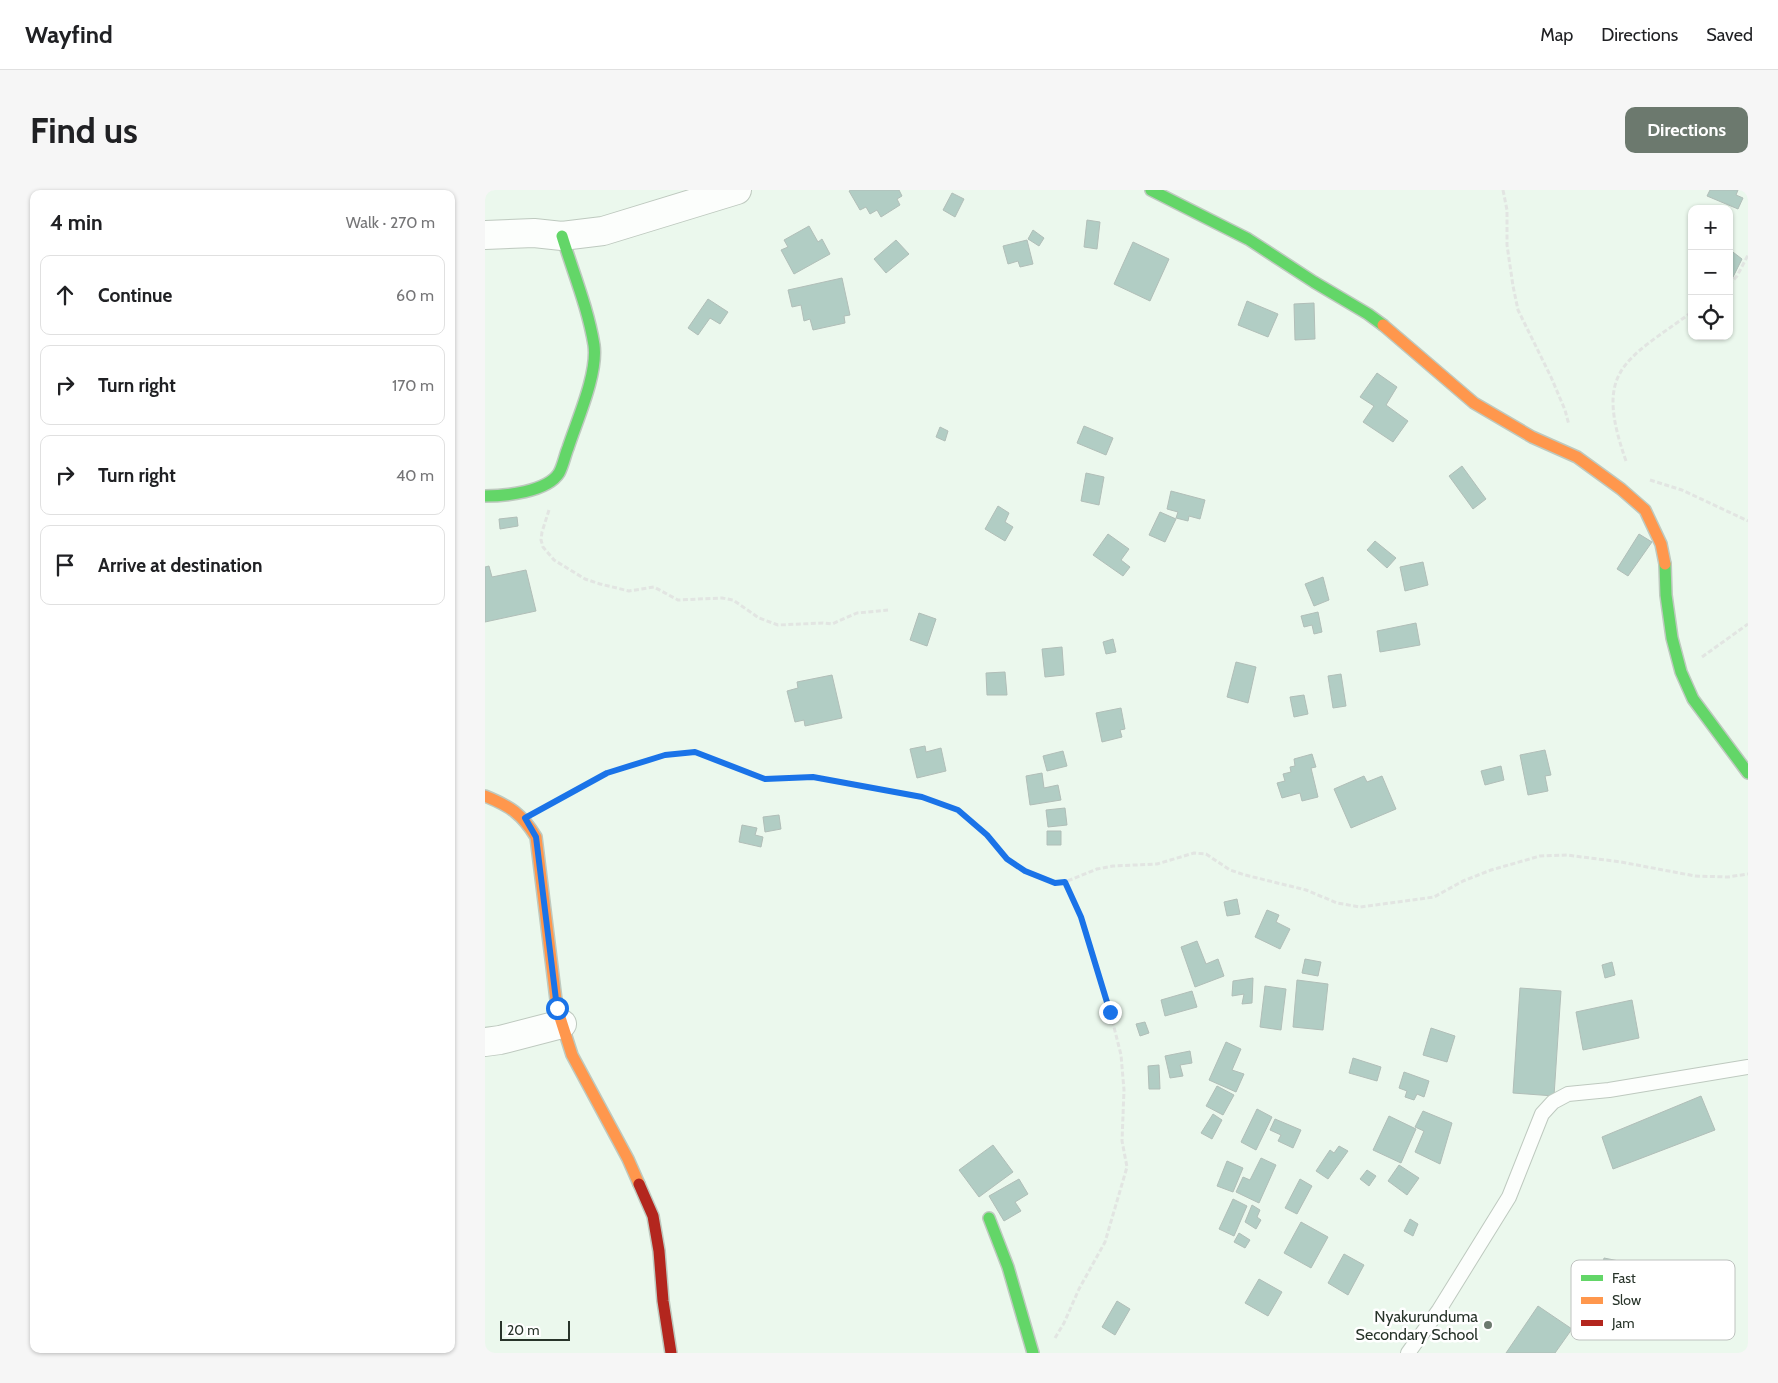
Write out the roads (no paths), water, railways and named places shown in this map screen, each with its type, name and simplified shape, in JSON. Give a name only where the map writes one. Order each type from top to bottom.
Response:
[{"type":"street","points":[[485,235],[535,233],[562,236],[603,231],[737,190]]},
{"type":"street","points":[[1151,190],[1247,239],[1368,314],[1395,334],[1474,403],[1532,437],[1577,457],[1621,489],[1645,510],[1661,544],[1672,638],[1681,672],[1693,699],[1748,774]]},
{"type":"street","points":[[485,496],[505,496],[520,493],[552,480],[559,473],[588,389],[593,370],[594,348],[587,317],[562,236]]},
{"type":"street","points":[[485,796],[509,805],[525,818],[536,837],[557,1008],[572,1055],[628,1159],[653,1216],[671,1353]]},
{"type":"street","points":[[485,1042],[562,1024]]},
{"type":"street","points":[[989,1218],[1008,1267],[1033,1353]]},
{"type":"lane","points":[[1408,1353],[1439,1310],[1509,1197],[1543,1114],[1553,1102],[1567,1094],[1609,1090],[1748,1067]]},
{"type":"place","name":"Nyakurunduma Secondary School","points":[[1488,1325]]}]
